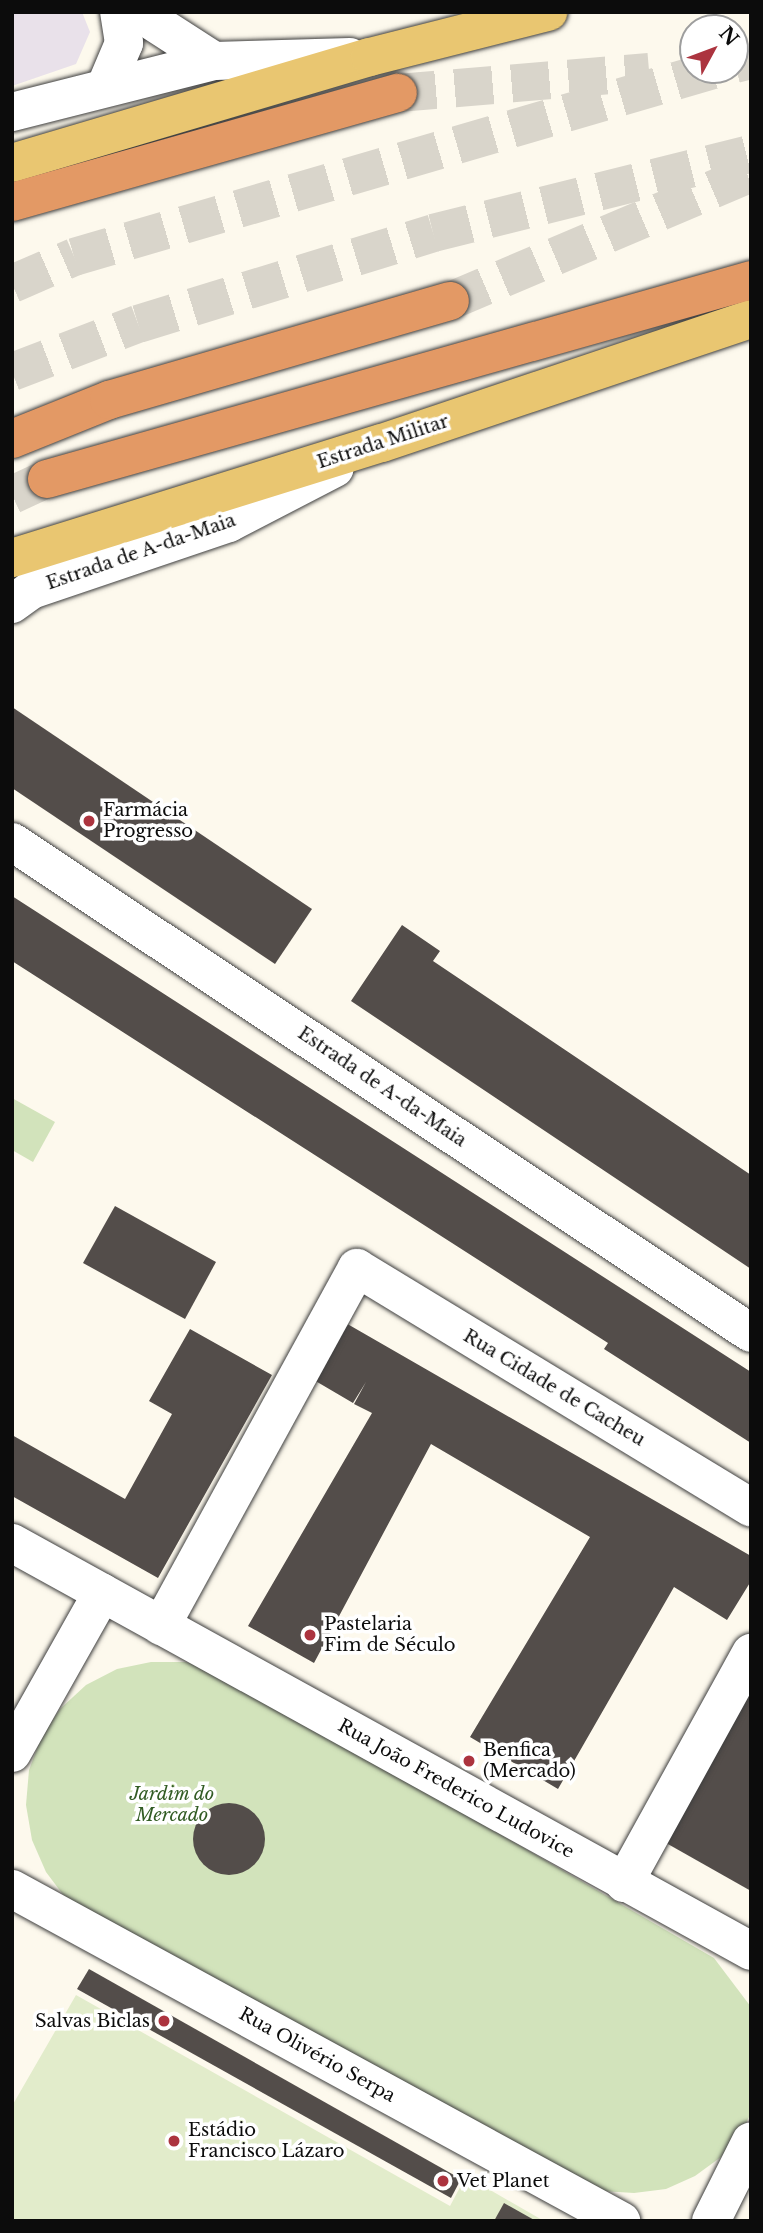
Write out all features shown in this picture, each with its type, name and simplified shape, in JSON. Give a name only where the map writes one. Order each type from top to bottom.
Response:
[{"type":"highway","points":[[12,202],[398,93]]},
{"type":"highway","points":[[47,479],[751,280]]},
{"type":"highway","points":[[12,439],[109,400],[450,301]]},
{"type":"main road","points":[[12,163],[370,57],[548,12]]},
{"type":"main road","name":"Estrada Militar","points":[[12,558],[382,443],[751,319]]},
{"type":"street","points":[[105,88],[124,43],[119,12]]},
{"type":"street","points":[[138,12],[214,61]]},
{"type":"street","points":[[12,112],[214,61],[370,57]]},
{"type":"street","name":"Estrada de A-da-Maia","points":[[12,604],[32,590],[229,523],[382,443]]},
{"type":"street","name":"Estrada de A-da-Maia","points":[[12,842],[751,1333]]},
{"type":"street","name":"Rua Cidade de Cacheu","points":[[161,1626],[357,1268],[751,1508]]},
{"type":"street","name":"Rua João Frederico Ludovice","points":[[12,1543],[750,1952]]},
{"type":"street","points":[[12,1754],[102,1593]]},
{"type":"street","points":[[624,1883],[751,1653]]},
{"type":"street","name":"Rua Olivério Serpa","points":[[12,1889],[621,2221]]},
{"type":"street","points":[[711,2221],[751,2141]]},
{"type":"shaded area","points":[[12,12],[82,12],[90,32],[76,64],[12,86]]},
{"type":"green space","points":[[12,1098],[55,1122],[33,1162],[12,1150]]},
{"type":"green space","name":"Jardim do Mercado","points":[[151,1662],[186,1662],[220,1672],[714,1958],[751,2007],[751,2113],[741,2133],[721,2157],[695,2176],[666,2189],[634,2193],[602,2191],[67,1900],[46,1872],[32,1840],[26,1805],[29,1770],[41,1738],[60,1709],[86,1685],[117,1669]]},
{"type":"green space","name":"Estádio Francisco Lázaro","points":[[76,1995],[450,2206],[466,2176],[544,2221],[12,2221],[12,2106]]},
{"type":"building","points":[[12,707],[312,909],[275,964],[12,788]]},
{"type":"building","points":[[12,896],[751,1372],[751,1443],[604,1349],[608,1343],[12,961]]},
{"type":"building","points":[[402,925],[440,951],[433,961],[751,1175],[751,1269],[351,1001]]},
{"type":"building","points":[[115,1206],[216,1262],[185,1319],[83,1263]]},
{"type":"building","points":[[337,1318],[751,1556],[751,1581],[727,1620],[674,1587],[558,1789],[470,1737],[590,1537],[431,1444],[314,1663],[248,1626],[372,1413],[354,1404],[366,1382],[353,1403],[307,1376]]},
{"type":"building","points":[[190,1329],[272,1375],[158,1578],[12,1496],[12,1435],[125,1499],[172,1414],[149,1401]]},
{"type":"building","points":[[751,1681],[751,1891],[659,1839]]},
{"type":"building","points":[[222,1803],[236,1803],[255,1813],[265,1832],[265,1846],[255,1865],[236,1875],[222,1875],[203,1865],[193,1846],[193,1832],[203,1813]]},
{"type":"building","points":[[89,1969],[461,2179],[451,2198],[77,1989]]},
{"type":"building","points":[[504,2203],[536,2221],[494,2221]]},
{"type":"tunnel","points":[[398,93],[649,72]]},
{"type":"tunnel","points":[[12,284],[74,257],[679,80]]},
{"type":"tunnel","points":[[12,372],[138,324],[433,233],[751,154]]},
{"type":"tunnel","points":[[450,301],[751,173]]},
{"type":"tunnel","points":[[12,495],[47,479]]},
{"type":"place","name":"Farmácia Progresso","points":[[89,821]]},
{"type":"place","name":"Pastelaria Fim de Século","points":[[310,1635]]},
{"type":"place","name":"Benfica (Mercado)","points":[[469,1761]]},
{"type":"place","name":"Salvas Biclas","points":[[164,2021]]},
{"type":"place","name":"Estádio Francisco Lázaro","points":[[174,2141]]},
{"type":"place","name":"Vet Planet","points":[[443,2181]]}]
